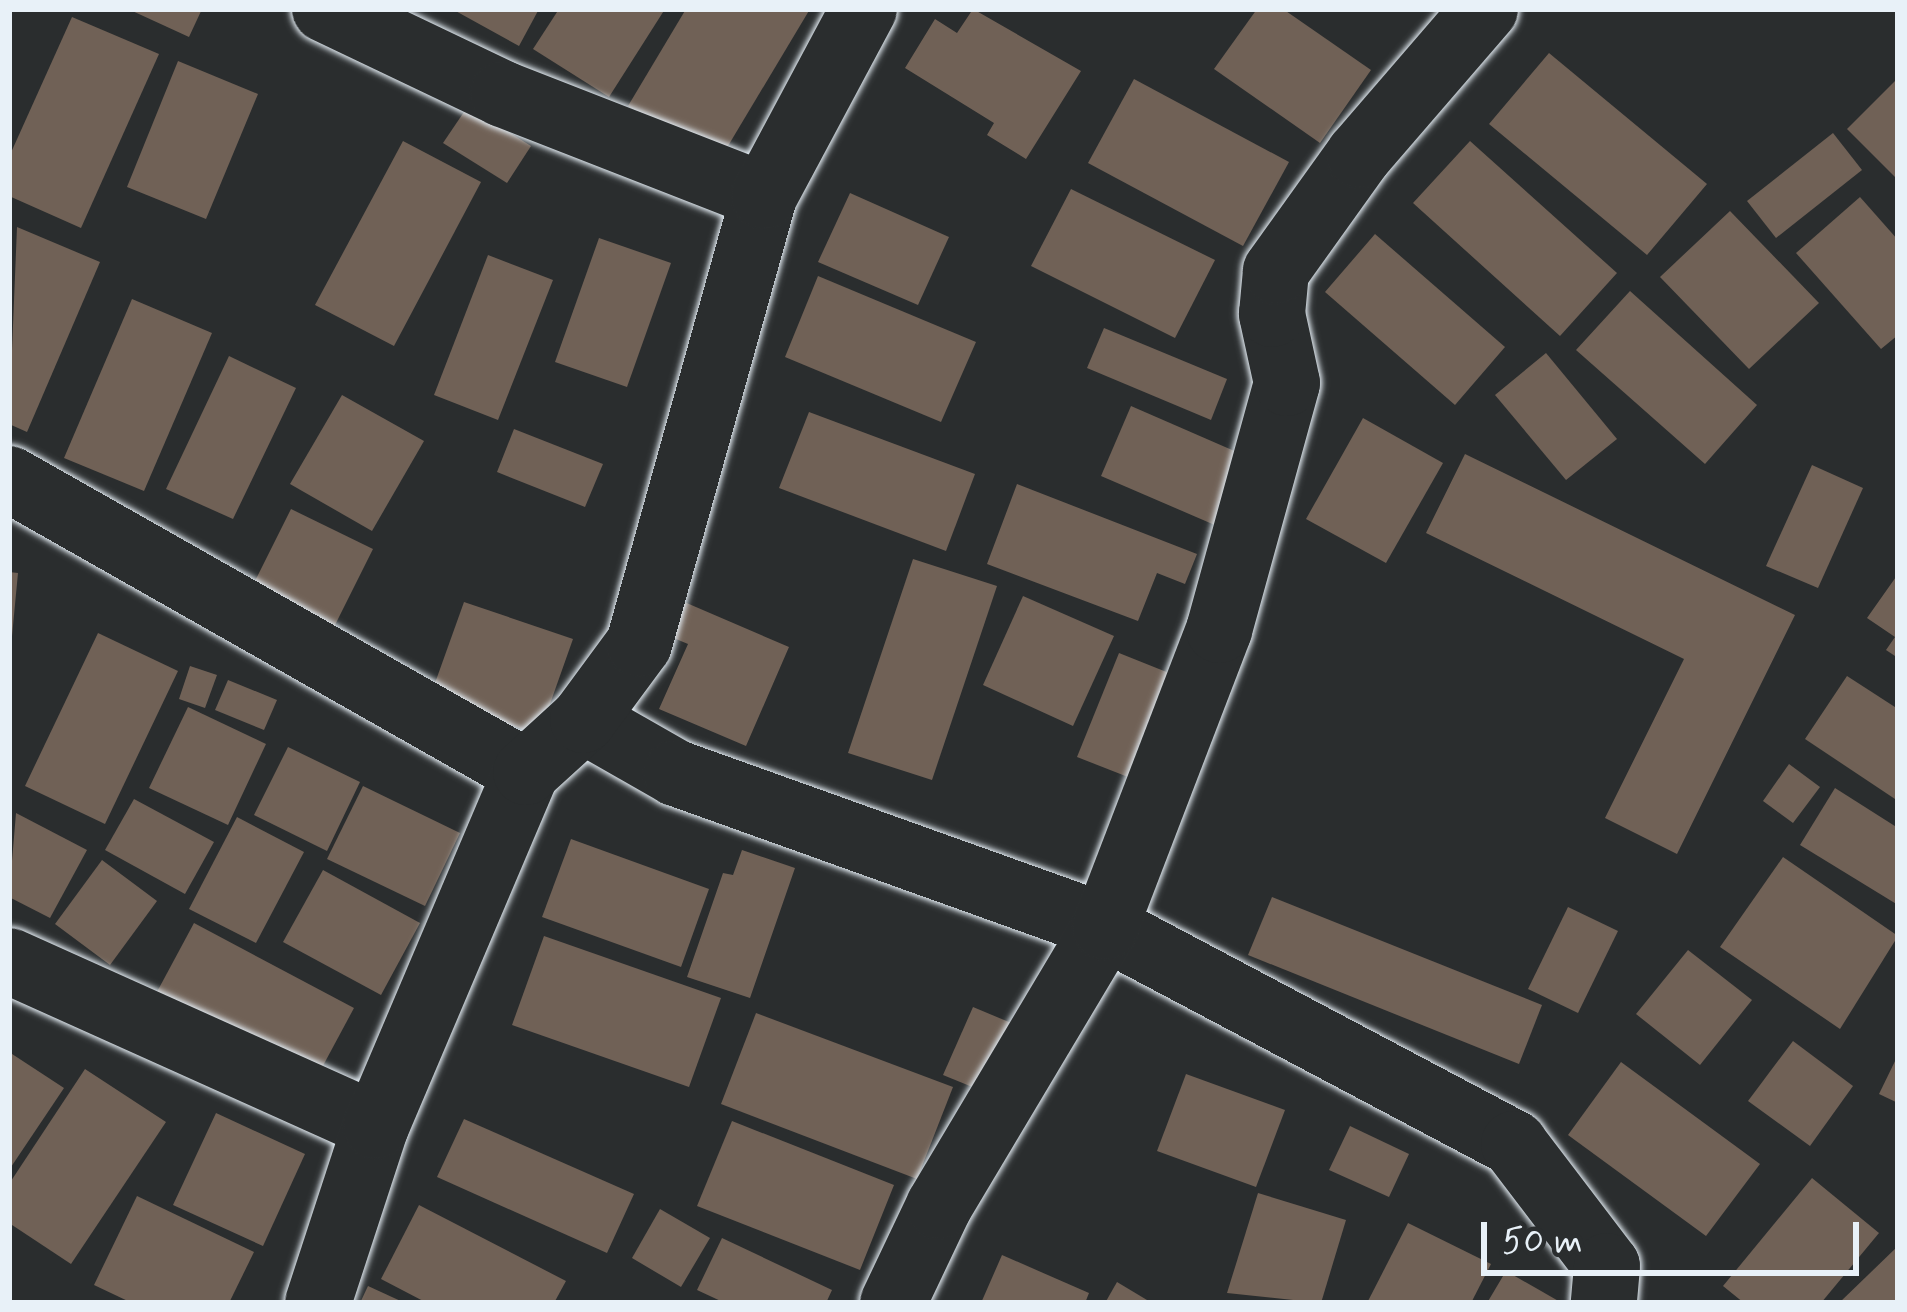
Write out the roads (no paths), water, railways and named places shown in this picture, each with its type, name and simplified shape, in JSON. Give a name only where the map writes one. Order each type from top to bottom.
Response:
[{"type":"street","points":[[325,9],[502,94],[764,196]]},
{"type":"street","points":[[318,1303],[376,1126],[526,772],[583,720],[639,644],[764,196],[864,9]]},
{"type":"street","points":[[893,1303],[939,1206],[1036,1057],[1105,927],[1273,459],[1287,383],[1272,314],[1276,271],[1359,155],[1486,9]]},
{"type":"street","points":[[9,479],[526,772]]},
{"type":"street","points":[[583,720],[676,773],[1105,927],[1514,1144],[1607,1265],[1604,1303]]},
{"type":"street","points":[[9,961],[376,1126]]}]
